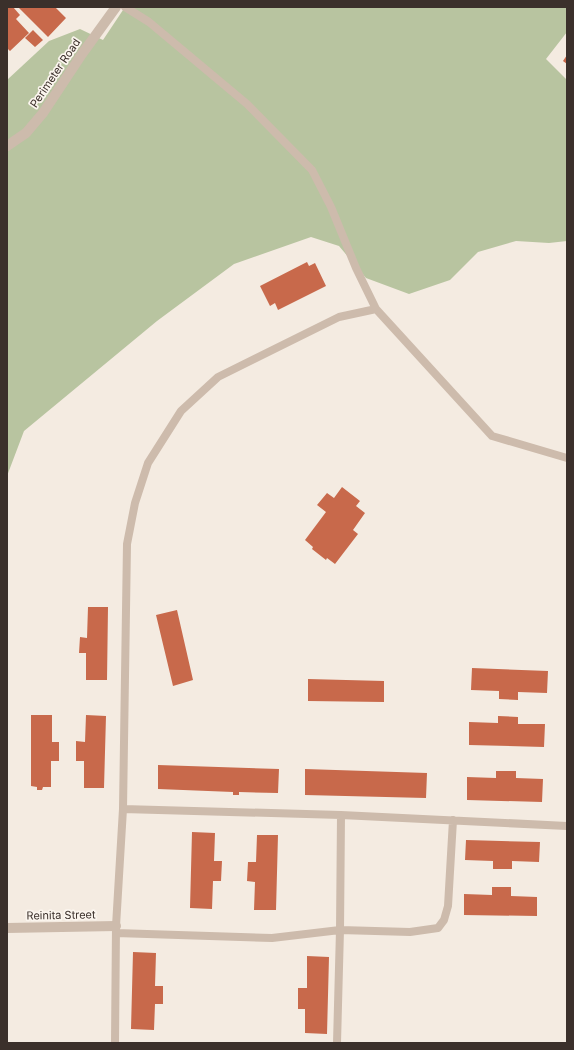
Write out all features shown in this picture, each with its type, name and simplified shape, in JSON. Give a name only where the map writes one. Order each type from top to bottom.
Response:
[{"type":"street","name":"Perimeter Road","points":[[7,146],[26,133],[43,113],[82,54],[116,7]]},
{"type":"street","name":"Reinita Street","points":[[7,928],[116,929]]},
{"type":"lane","points":[[125,7],[150,22],[247,104],[312,170],[332,207],[356,268],[376,309],[492,436],[567,458]]},
{"type":"lane","points":[[115,1043],[116,929],[123,808],[127,544],[135,504],[148,463],[181,411],[218,377],[339,317],[376,309]]},
{"type":"lane","points":[[123,808],[341,815],[567,826]]},
{"type":"lane","points":[[337,1043],[341,815]]},
{"type":"lane","points":[[116,929],[272,938],[340,930],[410,932],[438,928],[444,920],[448,906],[453,820]]},
{"type":"green space","points":[[125,7],[567,7],[567,32],[546,59],[567,80],[567,241],[549,243],[516,241],[478,252],[450,280],[409,294],[366,278],[339,246],[311,237],[234,264],[157,321],[24,431],[7,476],[7,80],[49,41],[80,29],[103,40]]},
{"type":"building","points":[[7,7],[13,7],[20,15],[16,19],[29,33],[10,51],[7,48]]},
{"type":"building","points":[[18,7],[55,7],[66,18],[48,37]]},
{"type":"building","points":[[33,30],[43,40],[35,47],[25,38]]},
{"type":"building","points":[[567,55],[567,64],[563,61]]},
{"type":"building","points":[[307,262],[309,266],[315,263],[326,286],[278,310],[275,303],[270,306],[260,286]]},
{"type":"building","points":[[342,487],[360,501],[356,506],[365,513],[353,530],[358,534],[335,564],[327,558],[326,560],[312,549],[313,547],[305,540],[326,512],[317,505],[327,493],[334,498]]},
{"type":"building","points":[[88,607],[108,607],[107,680],[86,680],[86,653],[79,653],[80,637],[87,638]]},
{"type":"building","points":[[177,610],[193,680],[173,686],[156,615]]},
{"type":"building","points":[[472,668],[548,671],[547,693],[518,692],[518,700],[499,699],[499,691],[471,690]]},
{"type":"building","points":[[308,679],[384,681],[384,702],[308,701]]},
{"type":"building","points":[[31,715],[52,715],[52,742],[59,742],[59,761],[51,761],[51,787],[43,787],[42,790],[37,790],[37,787],[31,786]]},
{"type":"building","points":[[86,715],[106,716],[104,788],[84,788],[84,761],[76,761],[76,741],[85,742]]},
{"type":"building","points":[[498,716],[518,717],[518,724],[545,724],[544,747],[469,745],[469,722],[498,723]]},
{"type":"building","points":[[158,765],[279,769],[278,793],[239,792],[239,795],[233,795],[233,792],[158,789]]},
{"type":"building","points":[[305,769],[427,773],[426,798],[305,795]]},
{"type":"building","points":[[496,771],[516,771],[516,778],[543,779],[542,802],[467,800],[467,777],[496,778]]},
{"type":"building","points":[[192,832],[215,833],[214,861],[222,861],[221,881],[213,881],[212,909],[190,908]]},
{"type":"building","points":[[257,835],[278,835],[276,910],[254,910],[255,882],[247,881],[248,862],[256,862]]},
{"type":"building","points":[[466,840],[540,842],[539,862],[512,861],[512,869],[493,869],[493,861],[465,860]]},
{"type":"building","points":[[492,887],[511,887],[511,896],[537,897],[537,916],[464,915],[464,894],[492,895]]},
{"type":"building","points":[[133,952],[156,953],[155,986],[163,986],[163,1004],[155,1004],[154,1030],[131,1029]]},
{"type":"building","points":[[307,956],[329,957],[327,1034],[305,1033],[305,1009],[298,1009],[298,988],[307,988]]}]
